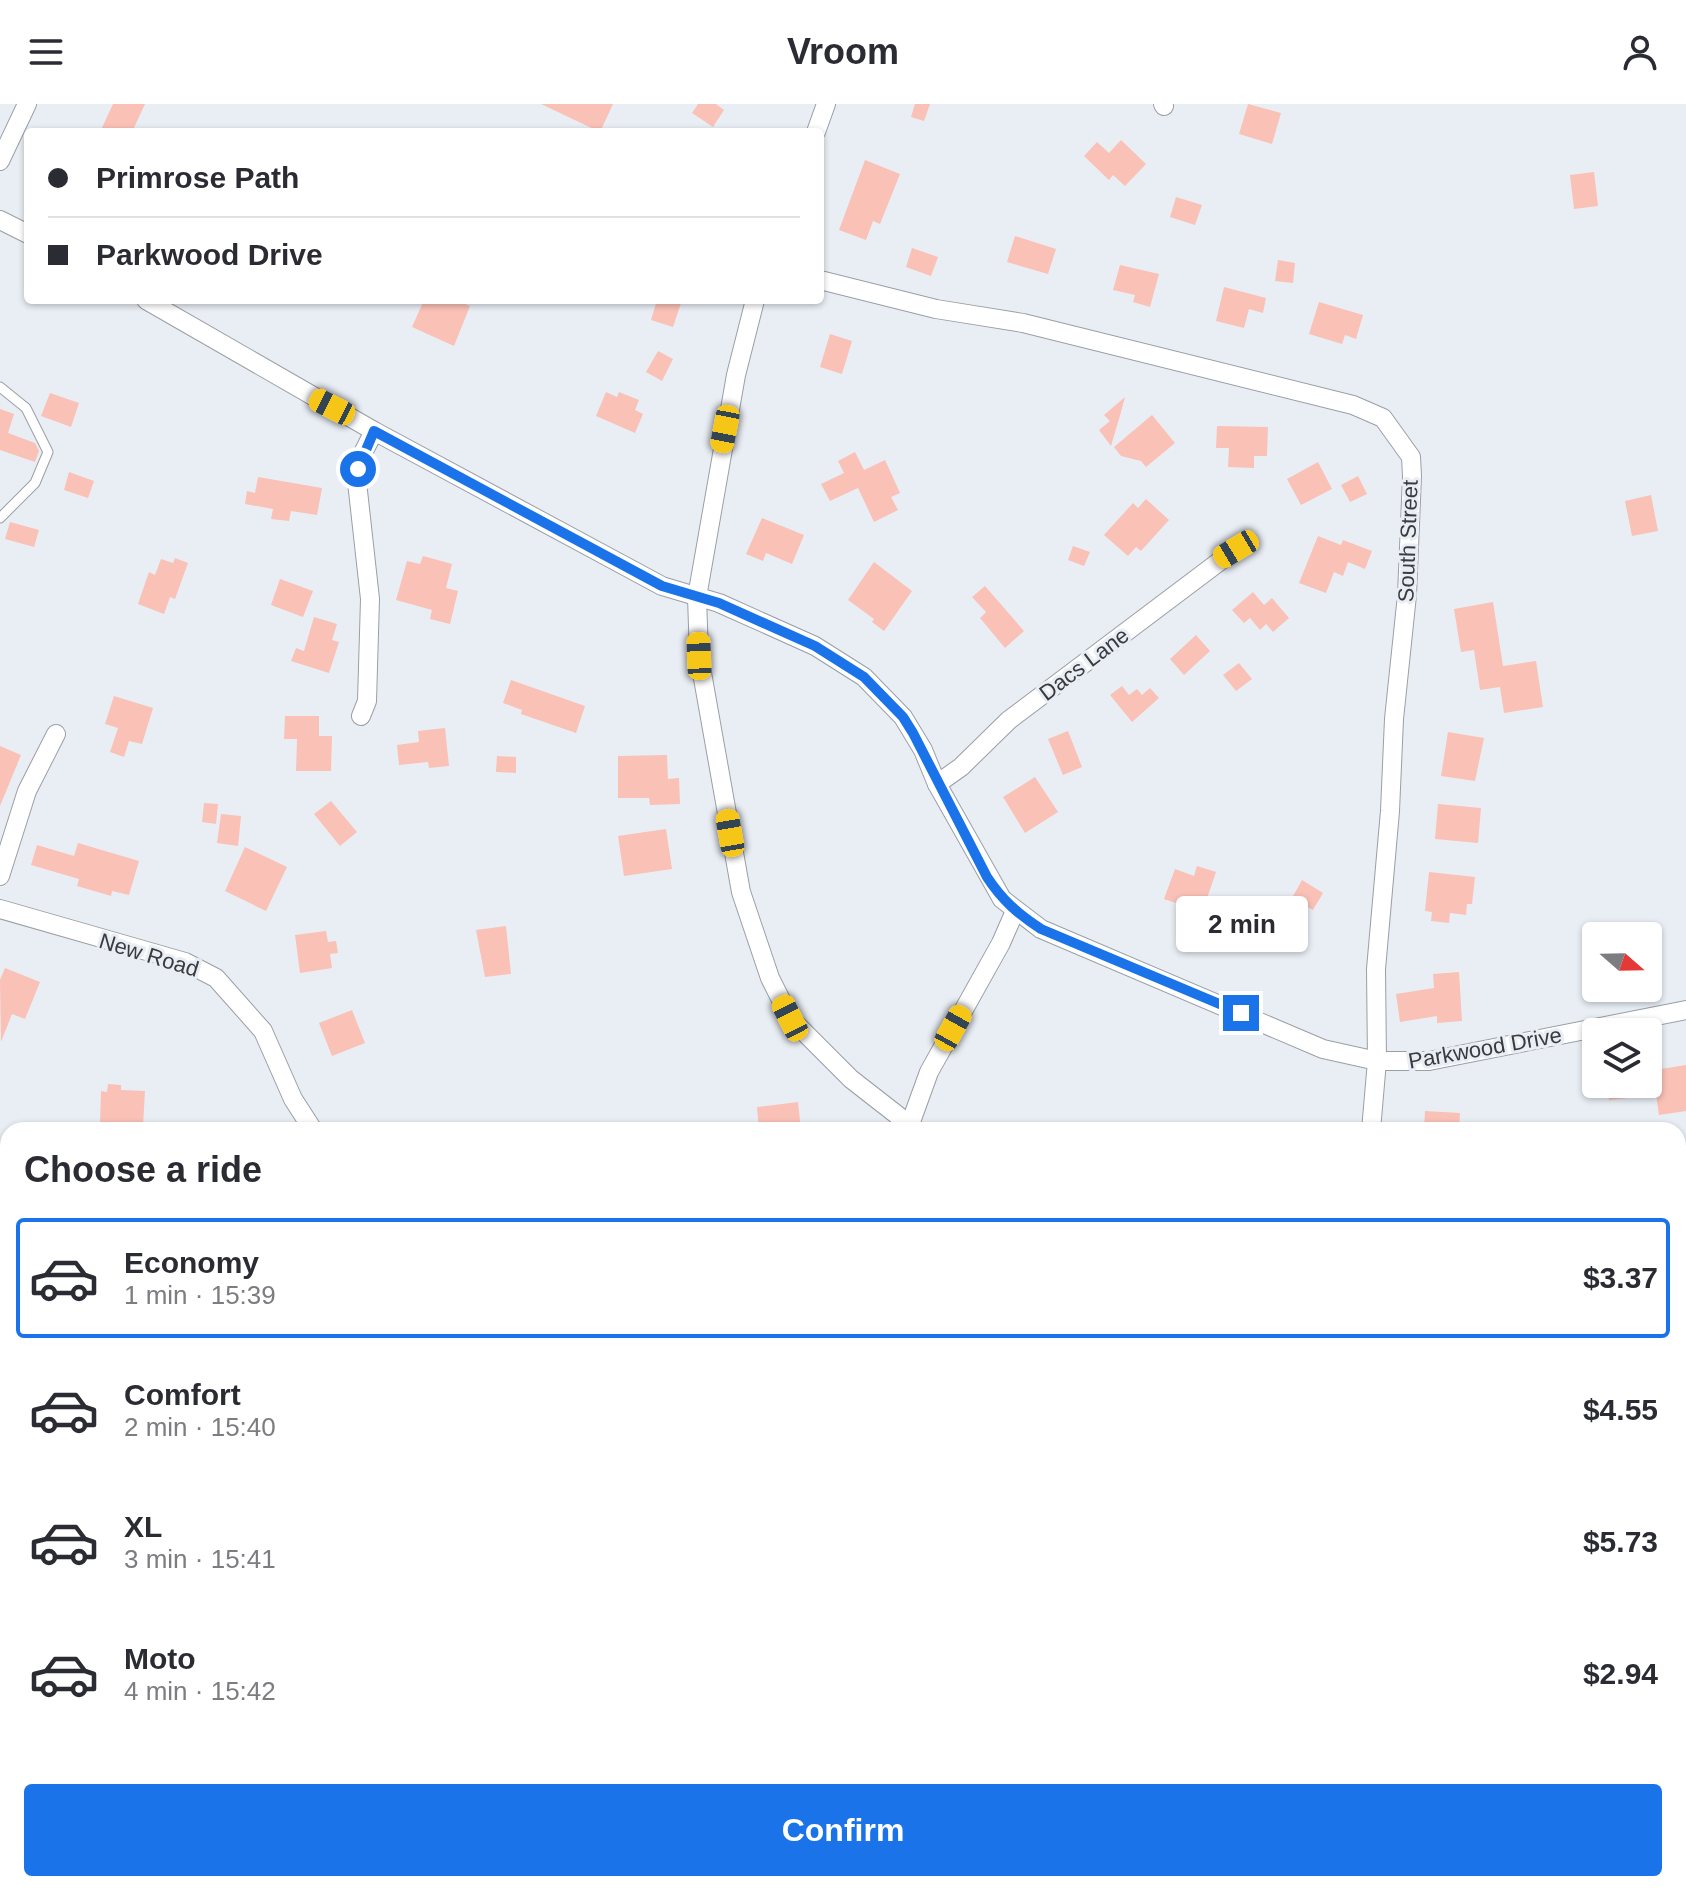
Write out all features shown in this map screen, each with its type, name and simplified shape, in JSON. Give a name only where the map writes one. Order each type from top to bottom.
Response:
[{"type":"street","points":[[0,161],[27,104]]},
{"type":"street","points":[[817,128],[826,104]]},
{"type":"street","points":[[0,220],[24,232]]},
{"type":"street","name":"South Street","points":[[824,281],[936,309],[1023,323],[1353,405],[1383,418],[1411,457],[1407,595],[1394,719],[1390,811],[1376,969],[1377,1061],[1372,1122]]},
{"type":"street","name":"Parkwood Drive","points":[[153,304],[374,431],[662,586],[719,603],[815,646],[864,677],[903,717],[987,877],[1002,899],[1041,929],[1323,1049],[1377,1061],[1429,1061],[1686,1010]]},
{"type":"street","points":[[754,304],[733,390],[697,597],[699,656],[741,892],[770,978],[790,1018],[851,1079],[903,1122]]},
{"type":"street","points":[[361,716],[368,693],[370,599],[357,482],[362,455],[374,431]]},
{"type":"street","name":"Dacs Lane","points":[[937,784],[961,767],[1009,720],[1236,549]]},
{"type":"street","points":[[0,876],[27,791],[56,734]]},
{"type":"street","name":"New Road","points":[[0,909],[185,962],[216,978],[237,998],[263,1031],[293,1099],[308,1122]]},
{"type":"street","points":[[911,1122],[929,1072],[1001,943],[1015,911]]},
{"type":"lane","points":[[0,387],[26,408],[48,452],[35,483],[0,518]]},
{"type":"building","points":[[113,104],[145,104],[134,128],[102,128]]},
{"type":"building","points":[[541,104],[613,104],[602,128],[592,128]]},
{"type":"building","points":[[698,104],[716,104],[724,110],[713,127],[692,113]]},
{"type":"building","points":[[915,104],[930,104],[924,121],[911,117]]},
{"type":"building","points":[[1248,104],[1281,113],[1272,144],[1239,134]]},
{"type":"building","points":[[1121,140],[1146,164],[1125,186],[1113,175],[1109,180],[1084,156],[1097,142],[1109,153]]},
{"type":"building","points":[[865,160],[900,174],[880,224],[873,221],[866,240],[839,230]]},
{"type":"building","points":[[1594,172],[1598,206],[1574,209],[1570,175]]},
{"type":"building","points":[[1176,197],[1202,205],[1195,225],[1170,217]]},
{"type":"building","points":[[1015,236],[1056,249],[1048,274],[1007,262]]},
{"type":"building","points":[[912,248],[938,257],[931,276],[906,267]]},
{"type":"building","points":[[1278,260],[1295,263],[1293,283],[1275,281]]},
{"type":"building","points":[[1120,265],[1159,274],[1150,307],[1133,302],[1135,295],[1113,290]]},
{"type":"building","points":[[1224,287],[1266,298],[1263,313],[1249,309],[1244,328],[1216,321]]},
{"type":"building","points":[[1319,302],[1363,315],[1356,339],[1345,335],[1342,344],[1309,334]]},
{"type":"building","points":[[422,304],[470,306],[454,346],[412,327]]},
{"type":"building","points":[[656,304],[681,304],[673,327],[651,320]]},
{"type":"building","points":[[830,334],[852,341],[842,374],[820,367]]},
{"type":"building","points":[[658,351],[673,359],[662,381],[646,372]]},
{"type":"building","points":[[606,392],[617,397],[619,392],[639,400],[635,410],[643,414],[635,433],[596,416]]},
{"type":"building","points":[[50,393],[79,403],[71,427],[41,416]]},
{"type":"building","points":[[1125,397],[1111,446],[1099,430],[1110,421],[1104,415]]},
{"type":"building","points":[[0,409],[14,414],[8,433],[35,443],[39,451],[35,462],[0,450]]},
{"type":"building","points":[[1152,415],[1175,443],[1146,467],[1141,461],[1121,456],[1114,447]]},
{"type":"building","points":[[1217,426],[1268,427],[1267,456],[1254,456],[1254,468],[1228,467],[1229,448],[1216,448]]},
{"type":"building","points":[[855,452],[864,470],[885,460],[900,493],[891,497],[898,510],[874,522],[858,488],[830,501],[821,484],[844,473],[838,461]]},
{"type":"building","points":[[1318,462],[1332,489],[1301,505],[1287,479]]},
{"type":"building","points":[[69,472],[94,481],[88,498],[64,490]]},
{"type":"building","points":[[1358,476],[1367,494],[1350,502],[1341,485]]},
{"type":"building","points":[[258,477],[322,488],[317,515],[291,511],[289,521],[271,519],[273,509],[245,504],[247,491],[255,493]]},
{"type":"building","points":[[1651,495],[1658,531],[1632,536],[1625,501]]},
{"type":"building","points":[[1146,499],[1169,520],[1141,551],[1136,547],[1128,556],[1104,535],[1133,503],[1138,508]]},
{"type":"building","points":[[762,518],[804,535],[792,564],[766,553],[763,561],[746,554]]},
{"type":"building","points":[[10,522],[39,530],[34,547],[5,539]]},
{"type":"building","points":[[1318,536],[1341,545],[1343,540],[1372,551],[1365,569],[1348,562],[1343,576],[1334,572],[1326,593],[1299,583]]},
{"type":"building","points":[[1073,546],[1090,552],[1084,566],[1068,560]]},
{"type":"building","points":[[423,556],[452,564],[446,588],[458,591],[450,624],[430,619],[432,610],[396,600],[407,561],[420,564]]},
{"type":"building","points":[[175,558],[188,563],[175,599],[170,597],[164,614],[138,604],[149,572],[155,575],[161,559],[173,563]]},
{"type":"building","points":[[874,562],[912,591],[884,631],[872,622],[874,619],[848,600]]},
{"type":"building","points":[[280,579],[313,591],[303,617],[271,605]]},
{"type":"building","points":[[985,586],[1024,631],[1005,648],[980,618],[986,612],[972,597]]},
{"type":"building","points":[[1253,592],[1264,605],[1272,598],[1289,618],[1273,632],[1266,624],[1260,630],[1250,618],[1244,623],[1232,610]]},
{"type":"building","points":[[1493,602],[1503,666],[1536,661],[1543,707],[1504,713],[1500,687],[1480,690],[1474,650],[1461,652],[1454,609]]},
{"type":"building","points":[[314,617],[337,624],[332,640],[339,642],[329,673],[291,661],[296,648],[304,651]]},
{"type":"building","points":[[1196,635],[1210,651],[1184,675],[1170,659]]},
{"type":"building","points":[[1239,663],[1252,679],[1236,691],[1223,675]]},
{"type":"building","points":[[511,680],[585,706],[576,733],[521,714],[522,710],[503,703]]},
{"type":"building","points":[[1122,686],[1129,695],[1137,689],[1142,695],[1150,688],[1159,698],[1132,722],[1110,695]]},
{"type":"building","points":[[114,696],[153,708],[142,744],[129,741],[124,757],[110,752],[118,728],[105,724]]},
{"type":"building","points":[[285,716],[319,716],[319,736],[332,736],[331,771],[296,771],[297,739],[284,739]]},
{"type":"building","points":[[445,728],[449,766],[429,768],[428,762],[399,765],[397,745],[419,742],[418,731]]},
{"type":"building","points":[[1068,731],[1082,767],[1063,775],[1048,739]]},
{"type":"building","points":[[1448,732],[1484,738],[1475,781],[1441,776]]},
{"type":"building","points":[[0,746],[21,755],[0,806]]},
{"type":"building","points":[[667,755],[668,779],[679,778],[680,804],[650,805],[649,798],[618,798],[618,756]]},
{"type":"building","points":[[497,756],[516,757],[516,773],[496,772]]},
{"type":"building","points":[[1035,777],[1058,812],[1025,833],[1003,797]]},
{"type":"building","points":[[331,801],[357,832],[340,846],[314,814]]},
{"type":"building","points":[[204,803],[218,804],[216,824],[202,822]]},
{"type":"building","points":[[1438,804],[1481,808],[1478,843],[1435,839]]},
{"type":"building","points":[[221,814],[241,816],[238,846],[217,843]]},
{"type":"building","points":[[666,829],[672,869],[624,876],[618,836]]},
{"type":"building","points":[[78,843],[139,861],[129,895],[112,891],[111,896],[77,886],[79,879],[31,865],[37,845],[74,856]]},
{"type":"building","points":[[245,847],[287,867],[266,911],[225,891]]},
{"type":"building","points":[[1197,866],[1216,872],[1204,907],[1187,901],[1185,906],[1164,899],[1175,869],[1194,876]]},
{"type":"building","points":[[1429,872],[1475,877],[1472,904],[1467,904],[1466,915],[1450,913],[1449,923],[1431,921],[1432,912],[1425,911]]},
{"type":"building","points":[[1302,880],[1323,893],[1313,910],[1292,898]]},
{"type":"building","points":[[506,926],[511,974],[485,977],[476,930]]},
{"type":"building","points":[[326,931],[328,942],[336,941],[338,953],[330,954],[332,968],[300,973],[295,935]]},
{"type":"building","points":[[5,968],[40,982],[25,1019],[12,1014],[1,1042],[0,980]]},
{"type":"building","points":[[1459,972],[1462,1021],[1437,1023],[1437,1016],[1400,1022],[1396,994],[1434,988],[1433,974]]},
{"type":"building","points":[[352,1010],[365,1043],[332,1056],[319,1023]]},
{"type":"building","points":[[1686,1065],[1686,1111],[1659,1115],[1656,1098],[1662,1098],[1662,1069]]},
{"type":"building","points":[[108,1084],[121,1085],[121,1090],[145,1091],[143,1122],[100,1122],[101,1091],[107,1092]]},
{"type":"building","points":[[798,1102],[800,1122],[758,1122],[757,1107]]},
{"type":"building","points":[[1425,1111],[1460,1113],[1459,1122],[1424,1122]]},
{"type":"route","points":[[358,469],[374,431],[493,496],[548,521],[662,586],[719,603],[815,646],[864,677],[903,717],[987,877],[1002,899],[1021,916],[1041,929],[1086,945],[1241,1013]]}]
